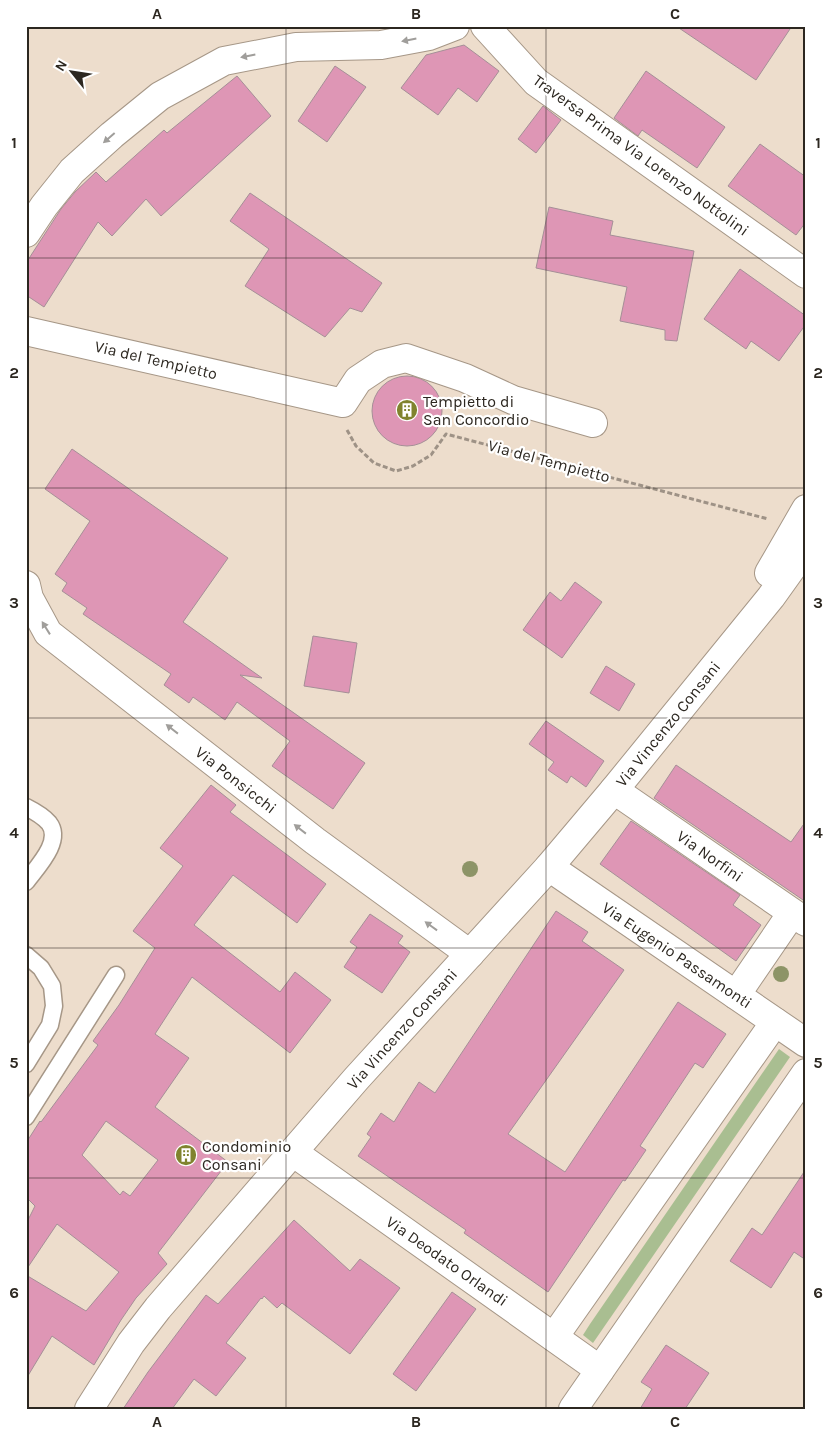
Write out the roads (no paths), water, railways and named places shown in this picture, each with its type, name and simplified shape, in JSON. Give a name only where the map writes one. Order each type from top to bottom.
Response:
[{"type":"street","points":[[26,233],[44,206],[72,171],[112,135],[160,96],[224,61],[296,47],[381,45],[429,36],[455,26]]},
{"type":"street","name":"Traversa Prima Via Lorenzo Nottolini","points":[[485,26],[536,82],[806,274]]},
{"type":"street","name":"Via del Tempietto","points":[[26,331],[343,403],[358,380],[382,364],[406,358],[464,378],[512,400],[593,423]]},
{"type":"street","name":"Via Vincenzo Consani","points":[[89,1409],[131,1343],[158,1308],[356,1079],[549,867],[771,597],[802,527]]},
{"type":"street","name":"Via Ponsicchi","points":[[26,585],[29,598],[48,633],[315,841],[470,954]]},
{"type":"street","name":"Via Norfini","points":[[614,790],[799,918]]},
{"type":"street","name":"Via Eugenio Passamonti","points":[[549,867],[806,1043]]},
{"type":"street","points":[[736,995],[799,918]]},
{"type":"street","points":[[554,1337],[775,1022]]},
{"type":"street","points":[[573,1409],[806,1073]]},
{"type":"street","name":"Via Deodato Orlandi","points":[[294,1153],[600,1370]]},
{"type":"lane","points":[[26,807],[40,814],[50,824],[54,837],[52,846],[26,882]]},
{"type":"lane","points":[[26,955],[41,968],[52,986],[54,1006],[50,1025],[26,1064]]},
{"type":"lane","points":[[26,1117],[116,975]]},
{"type":"place","name":"Tempietto di San Concordio","points":[[407,410]]},
{"type":"place","name":"Condominio Consani","points":[[186,1155]]}]
